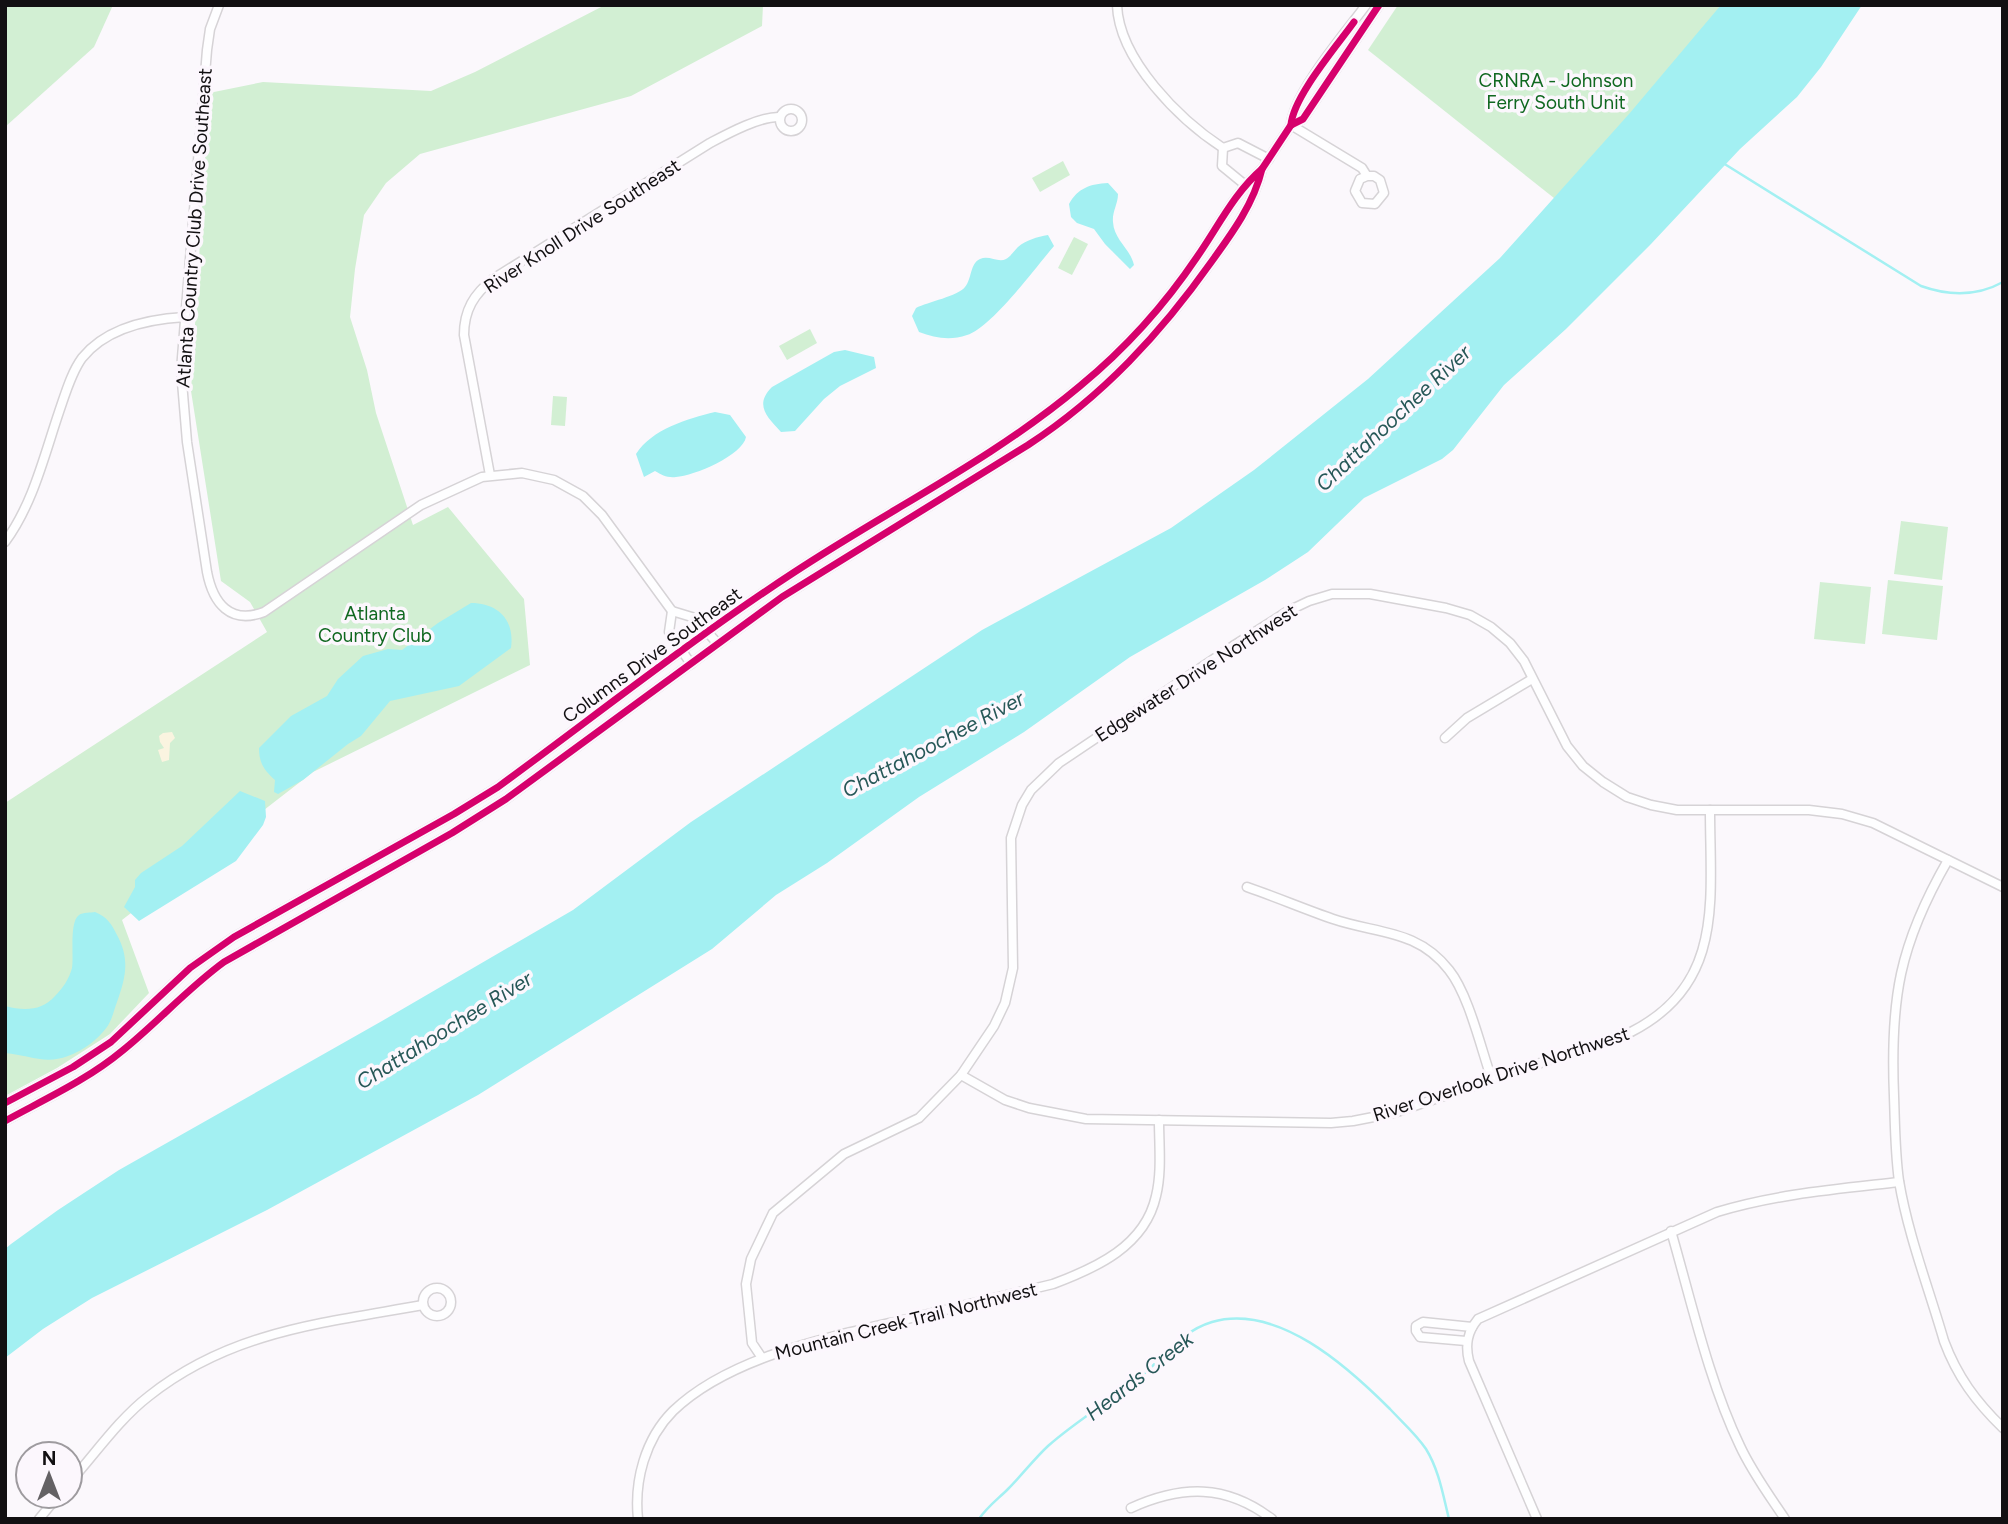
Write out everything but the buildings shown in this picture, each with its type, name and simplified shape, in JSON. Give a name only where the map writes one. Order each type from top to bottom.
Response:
[{"type":"street","name":"Atlanta Country Club Drive Southeast","points":[[219,5],[208,38],[181,388],[210,585],[221,605],[229,612],[247,616],[264,612],[421,505],[490,475],[533,474],[554,480],[576,491],[602,515],[672,611],[695,618],[718,644]]},
{"type":"street","points":[[1117,5],[1122,29],[1150,80],[1178,112],[1223,148]]},
{"type":"street","name":"Columns Drive Southeast","points":[[5,1103],[73,1067],[111,1042],[190,968],[218,947],[498,787],[793,573],[975,461],[1031,424],[1082,385],[1107,363],[1157,310],[1196,259],[1244,184],[1262,169],[1269,159],[1291,125],[1292,113],[1315,75],[1366,5]]},
{"type":"street","name":"Columns Drive Southeast","points":[[1291,125],[1303,119],[1379,5]]},
{"type":"street","name":"River Knoll Drive Southeast","points":[[490,475],[464,335],[467,312],[476,294],[494,279],[725,135],[769,118],[780,117]]},
{"type":"street","points":[[1291,125],[1362,168],[1367,176]]},
{"type":"street","points":[[1223,148],[1238,143],[1269,159]]},
{"type":"street","points":[[1223,148],[1222,166],[1244,184]]},
{"type":"street","name":"Columns Drive Southeast","points":[[5,1121],[98,1069],[224,961],[479,817],[565,758],[793,590],[1046,433],[1100,391],[1154,337],[1203,275],[1257,191],[1262,169]]},
{"type":"street","points":[[5,542],[9,530],[24,512],[65,395],[82,359],[95,346],[126,328],[166,318],[185,317]]},
{"type":"street","name":"Edgewater Drive Northwest","points":[[762,1358],[751,1343],[746,1284],[751,1259],[773,1213],[844,1154],[919,1118],[961,1075],[994,1026],[1011,982],[1014,946],[1010,853],[1015,823],[1031,790],[1059,763],[1288,611],[1309,601],[1332,594],[1370,594],[1446,607],[1470,615],[1491,627],[1510,643],[1524,661],[1567,746],[1583,766],[1627,797],[1677,810],[1809,810],[1842,814],[1873,823],[2003,887]]},
{"type":"street","name":"Atlanta Country Club Drive Southeast","points":[[672,611],[669,632],[691,664]]},
{"type":"street","points":[[1445,738],[1467,718],[1532,679]]},
{"type":"street","name":"River Overlook Drive Northwest","points":[[961,1075],[1005,1100],[1049,1114],[1086,1119],[1353,1121],[1394,1113],[1631,1032],[1657,1017],[1678,996],[1698,964],[1709,931],[1710,810]]},
{"type":"street","points":[[1948,860],[1914,928],[1896,995],[1892,1042],[1899,1182],[1952,1363],[1973,1397],[2003,1428]]},
{"type":"street","points":[[1247,887],[1335,920],[1402,935],[1433,953],[1449,970],[1460,989],[1492,1080]]},
{"type":"street","name":"Mountain Creek Trail Northwest","points":[[638,1519],[637,1492],[642,1466],[656,1433],[672,1413],[691,1396],[762,1358],[828,1337],[1053,1284],[1101,1263],[1139,1233],[1151,1212],[1158,1182],[1159,1120]]},
{"type":"street","points":[[1537,1519],[1469,1361],[1466,1341],[1472,1327],[1487,1314],[1717,1212],[1760,1200],[1899,1182]]},
{"type":"street","points":[[1671,1231],[1721,1403],[1740,1447],[1785,1519]]},
{"type":"street","points":[[84,1466],[146,1397],[198,1363],[242,1343],[281,1331],[422,1305]]},
{"type":"street","points":[[1466,1341],[1420,1336],[1416,1326],[1423,1322],[1472,1327]]},
{"type":"street","points":[[1130,1508],[1179,1492],[1213,1492],[1246,1502],[1272,1519]]},
{"type":"green space","points":[[5,5],[113,5],[94,47],[5,127]]},
{"type":"green space","name":"Atlanta Country Club","points":[[605,5],[763,5],[762,26],[631,96],[420,154],[386,183],[364,215],[355,269],[350,317],[367,370],[376,413],[413,525],[448,507],[524,599],[530,665],[313,772],[122,920],[149,993],[110,1034],[57,1068],[5,1096],[5,803],[267,632],[250,602],[221,581],[191,391],[209,93],[263,82],[431,91],[475,72]]},
{"type":"green space","name":"CRNRA - Johnson Ferry South Unit","points":[[1398,5],[1741,5],[1559,202],[1368,50]]},
{"type":"green space","points":[[1063,161],[1070,175],[1040,192],[1032,178]]},
{"type":"green space","points":[[1074,237],[1088,244],[1072,275],[1058,268]]},
{"type":"green space","points":[[810,329],[817,343],[787,360],[779,346]]},
{"type":"green space","points":[[553,396],[567,397],[565,426],[551,425]]},
{"type":"green space","points":[[1901,521],[1948,527],[1942,580],[1894,574]]},
{"type":"green space","points":[[1888,580],[1943,586],[1937,640],[1882,634]]},
{"type":"green space","points":[[1820,582],[1871,587],[1865,644],[1814,639]]},
{"type":"sand","points":[[172,732],[175,738],[170,743],[169,760],[162,762],[158,750],[164,748],[159,736]]},
{"type":"water","name":"Chattahoochee River","points":[[1721,5],[1862,5],[1821,67],[1797,97],[1740,149],[1566,329],[1504,385],[1453,450],[1442,459],[1364,498],[1308,552],[1265,580],[1130,657],[1024,732],[919,797],[827,863],[776,895],[712,949],[478,1095],[267,1210],[92,1298],[43,1329],[5,1358],[5,1249],[11,1244],[119,1170],[573,910],[691,822],[982,630],[1171,528],[1254,470],[1368,379],[1500,258],[1629,114]]},
{"type":"water","points":[[1108,183],[1118,194],[1113,222],[1116,234],[1132,259],[1134,265],[1130,269],[1094,229],[1077,223],[1071,217],[1069,204],[1076,194],[1090,186]]},
{"type":"water","points":[[1048,235],[1054,246],[1025,282],[977,330],[961,337],[949,338],[919,332],[912,316],[916,308],[950,296],[965,287],[977,261],[983,258],[1006,259],[1025,242]]},
{"type":"water","points":[[845,350],[874,357],[876,368],[840,386],[824,399],[795,431],[781,432],[764,411],[767,393],[772,387],[834,352]]},
{"type":"water","points":[[715,412],[730,415],[746,437],[736,451],[705,469],[684,476],[670,477],[655,471],[644,477],[636,454],[643,445],[671,426]]},
{"type":"water","points":[[471,603],[489,606],[503,615],[510,629],[511,648],[459,686],[390,701],[361,736],[303,780],[278,794],[274,792],[275,780],[263,766],[259,748],[291,716],[327,696],[338,679],[363,656],[388,649],[402,650]]},
{"type":"water","points":[[240,791],[265,801],[266,817],[236,861],[139,921],[124,907],[135,887],[135,880],[141,873],[182,846]]},
{"type":"water","points":[[95,912],[106,918],[113,927],[125,960],[123,984],[107,1027],[85,1048],[60,1059],[44,1060],[5,1053],[5,1006],[19,1009],[38,1007],[55,996],[72,968],[76,919],[81,914]]},
{"type":"waterway","points":[[1723,163],[1921,286],[1942,292],[1962,293],[1983,290],[2003,282]]},
{"type":"waterway","name":"Heards Creek","points":[[979,1519],[1048,1446],[1143,1375],[1179,1340],[1212,1322],[1237,1319],[1262,1322],[1286,1330],[1333,1358],[1373,1392],[1426,1449],[1437,1474],[1449,1519]]},
{"type":"cycle path","points":[[1262,169],[1291,125],[1303,119],[1379,5]]},
{"type":"cycle path","points":[[1291,125],[1307,87],[1354,22]]},
{"type":"cycle path","points":[[5,1103],[73,1067],[111,1042],[190,968],[234,937],[498,787],[755,598],[976,461],[1046,413],[1097,372],[1143,326],[1171,293],[1235,199],[1262,169],[1254,194],[1235,228],[1193,288],[1129,362],[1055,426],[782,597],[506,799],[452,833],[224,962],[109,1061],[65,1089],[5,1121]]}]
